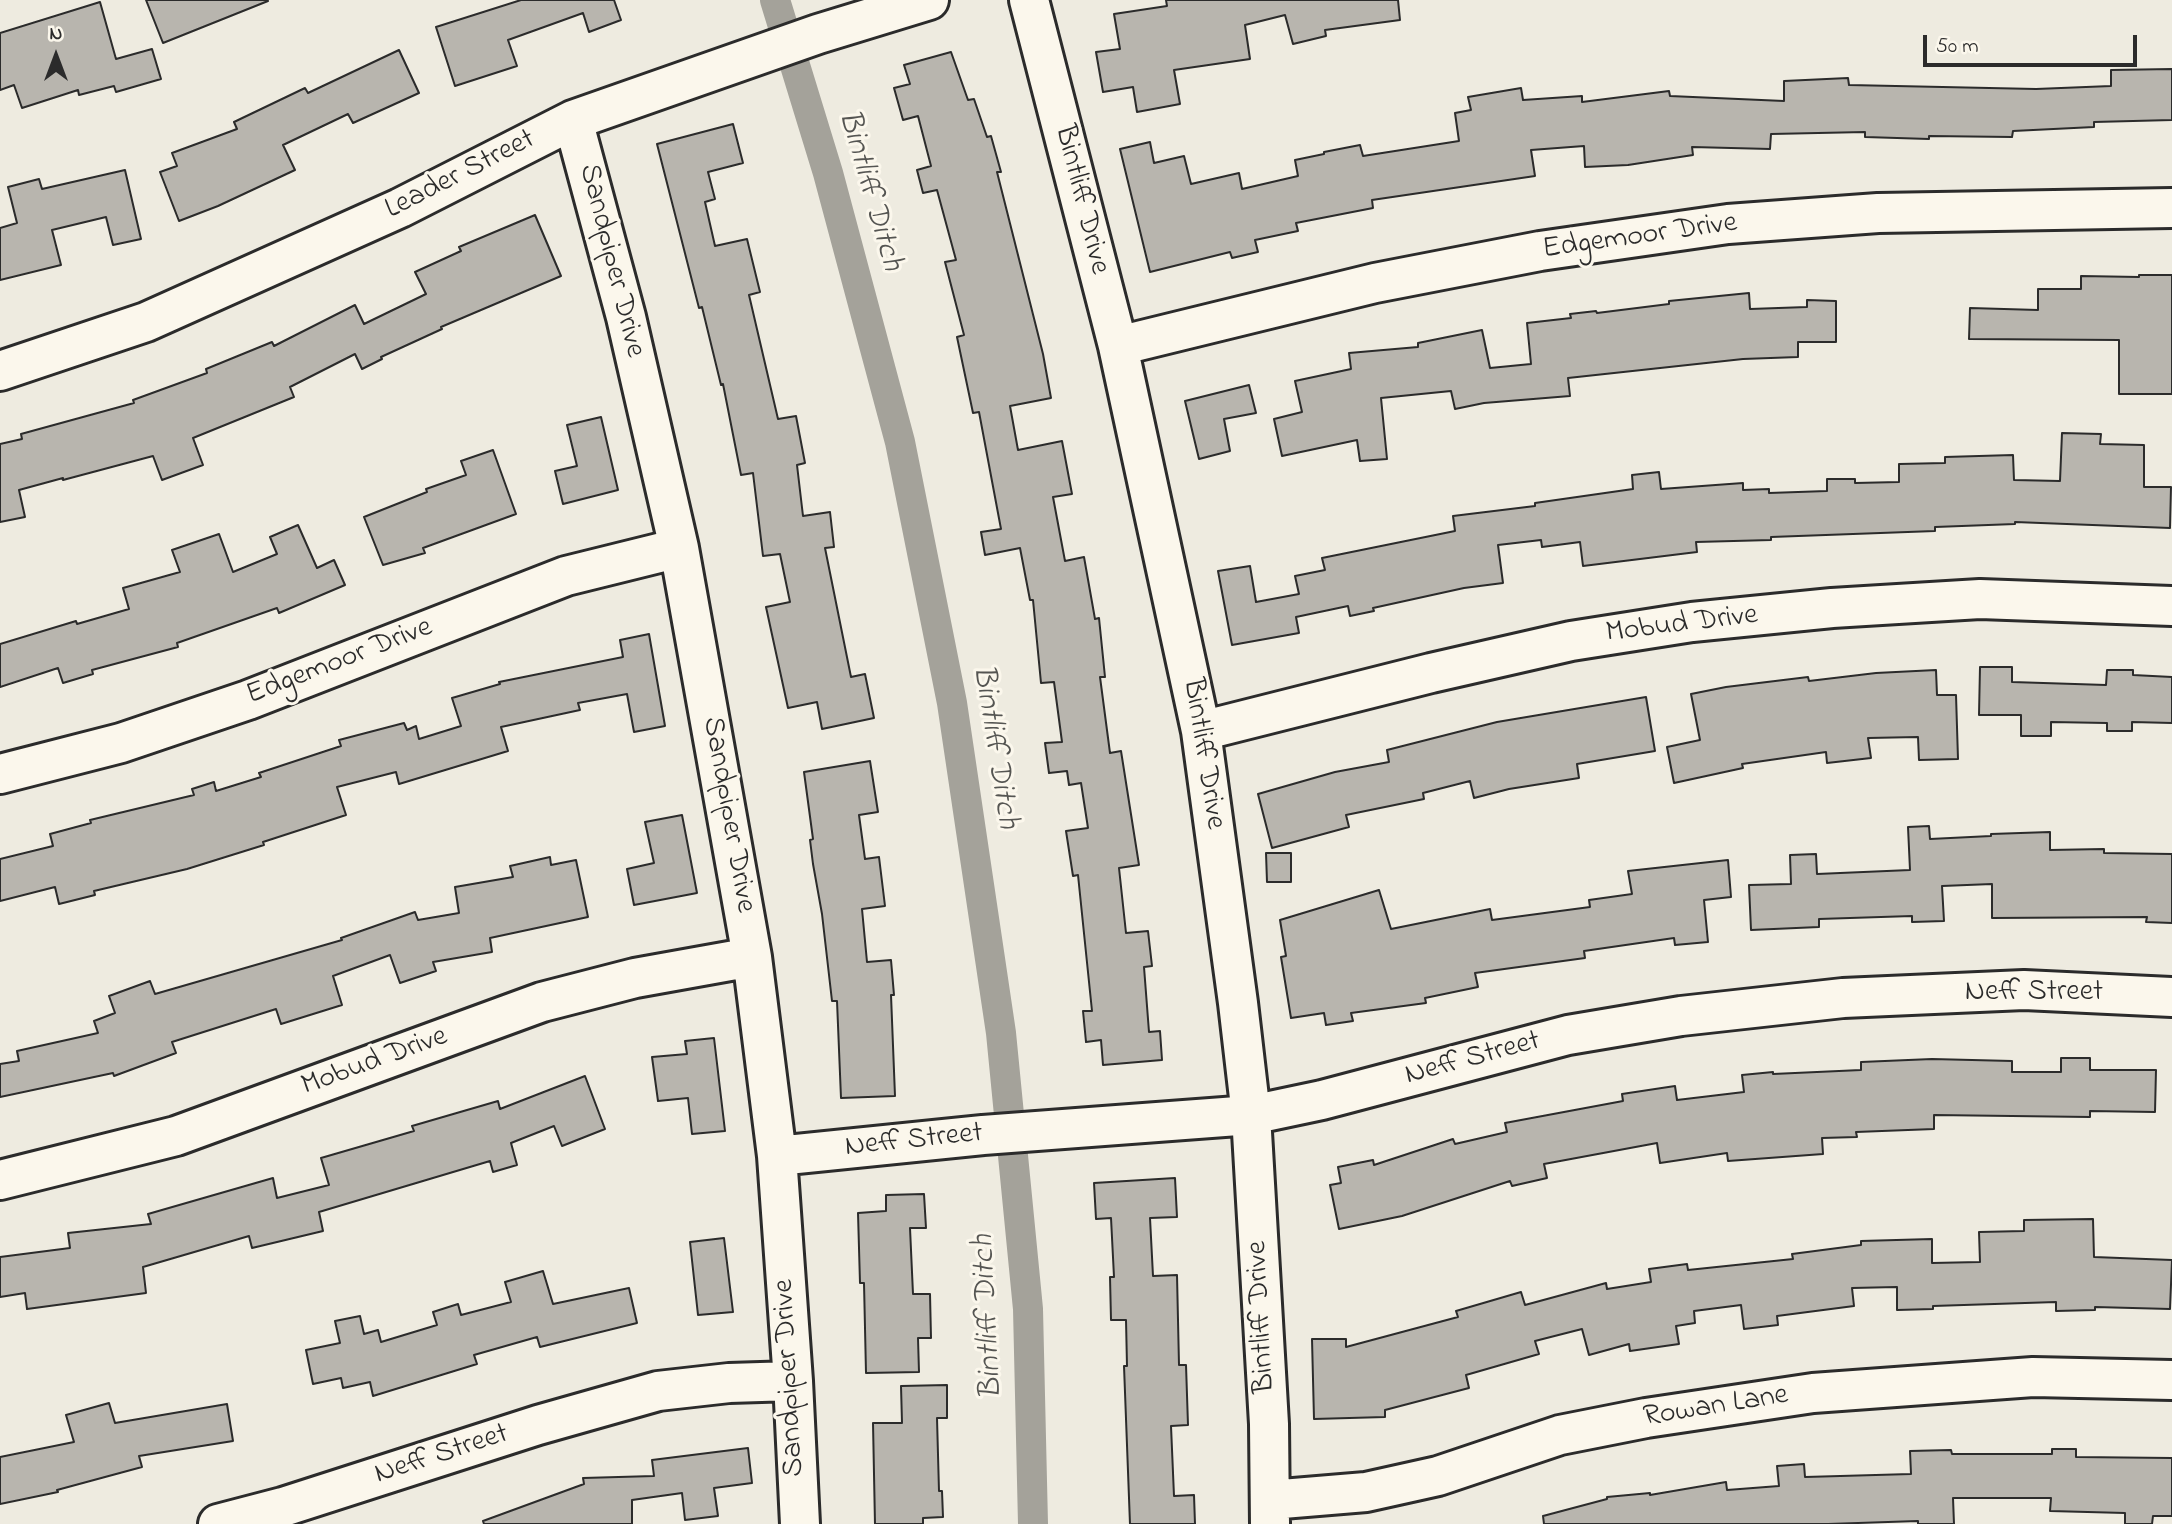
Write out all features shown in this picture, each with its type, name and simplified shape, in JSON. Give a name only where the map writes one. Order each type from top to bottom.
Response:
[{"type":"street","name":"Leader Street","points":[[0,371],[159,316],[400,208],[573,120],[818,34],[929,0]]},
{"type":"street","name":"Bintliff Drive","points":[[1029,0],[1118,346],[1202,731],[1251,1115],[1269,1424],[1269,1512]]},
{"type":"street","name":"Sandpiper Drive","points":[[573,120],[626,317],[679,548],[752,957],[777,1156],[800,1524]]},
{"type":"street","name":"Edgemoor Drive","points":[[1118,346],[1388,281],[1540,251],[1728,224],[1878,213],[2172,208]]},
{"type":"street","name":"Edgemoor Drive","points":[[0,774],[121,743],[248,701],[566,576],[679,548]]},
{"type":"street","name":"Mobud Drive","points":[[1202,731],[1558,644],[1692,622],[1832,608],[1980,599],[2172,606]]},
{"type":"street","name":"Mobud Drive","points":[[0,1180],[176,1136],[542,1002],[635,978],[752,957]]},
{"type":"street","name":"Neff Street","points":[[777,1156],[983,1135],[1251,1115],[1322,1100],[1568,1035],[1681,1016],[1843,998],[2010,991],[2172,997]]},
{"type":"street","name":"Rowan Lane","points":[[1269,1512],[1438,1476],[1560,1435],[1646,1418],[1812,1393],[2033,1377],[2172,1380]]},
{"type":"street","name":"Neff Street","points":[[218,1524],[283,1507],[538,1425],[659,1391],[729,1383],[793,1381]]},
{"type":"building","points":[[146,0],[267,0],[268,1],[163,43]]},
{"type":"building","points":[[521,0],[614,0],[621,20],[589,32],[583,13],[508,40],[517,66],[455,86],[436,27]]},
{"type":"building","points":[[1166,0],[1398,0],[1400,20],[1325,30],[1326,36],[1293,44],[1285,15],[1245,25],[1250,59],[1174,70],[1180,104],[1137,112],[1133,87],[1103,92],[1096,52],[1120,49],[1114,14],[1167,6]]},
{"type":"building","points":[[100,2],[116,59],[152,49],[161,79],[116,92],[114,86],[79,95],[78,90],[22,108],[14,85],[0,90],[0,33]]},
{"type":"building","points":[[399,50],[419,93],[353,123],[348,114],[283,145],[295,170],[179,221],[160,172],[177,166],[172,153],[237,129],[234,122],[305,88],[308,93]]},
{"type":"building","points":[[951,52],[968,100],[974,99],[987,137],[991,136],[1001,172],[997,172],[1043,354],[1051,398],[1010,406],[1018,450],[1062,441],[1072,494],[1053,497],[1065,561],[1084,557],[1095,619],[1099,618],[1105,677],[1100,677],[1110,753],[1121,751],[1139,865],[1119,868],[1126,933],[1148,931],[1152,966],[1144,967],[1149,1032],[1160,1031],[1162,1060],[1103,1065],[1101,1040],[1086,1042],[1083,1011],[1092,1011],[1078,875],[1073,876],[1066,831],[1088,828],[1081,783],[1069,785],[1067,771],[1049,773],[1045,743],[1062,742],[1054,682],[1041,683],[1033,600],[1030,600],[1020,548],[985,555],[981,532],[1001,529],[979,412],[973,413],[957,337],[964,335],[945,262],[956,260],[937,190],[923,193],[917,170],[931,166],[918,116],[903,120],[894,88],[910,84],[904,65]]},
{"type":"building","points":[[2172,69],[2172,120],[2094,122],[2094,127],[2013,131],[2012,137],[1865,137],[1865,132],[1771,134],[1770,149],[1692,147],[1693,155],[1628,165],[1585,167],[1584,146],[1531,150],[1535,176],[1372,200],[1373,208],[1296,223],[1298,231],[1255,240],[1258,252],[1232,258],[1230,252],[1150,272],[1120,149],[1150,142],[1154,163],[1184,156],[1191,184],[1239,173],[1242,189],[1298,176],[1295,160],[1324,152],[1360,145],[1363,156],[1459,141],[1455,113],[1471,110],[1468,97],[1521,88],[1523,100],[1582,96],[1582,102],[1669,91],[1670,96],[1784,101],[1784,81],[1848,78],[1849,85],[2036,89],[2111,86],[2111,70]]},
{"type":"building","points":[[733,124],[743,163],[708,172],[715,199],[705,202],[715,246],[747,239],[760,292],[749,295],[778,419],[796,416],[805,463],[797,465],[803,516],[830,512],[834,547],[825,548],[851,677],[865,674],[874,718],[822,729],[817,702],[788,708],[766,607],[790,602],[780,554],[763,556],[753,473],[741,475],[723,384],[721,385],[702,307],[699,308],[657,144]]},
{"type":"building","points":[[125,170],[141,239],[113,245],[106,217],[52,230],[61,265],[0,280],[0,228],[17,223],[8,187],[39,179],[42,189]]},
{"type":"building","points":[[535,215],[561,276],[441,327],[442,329],[381,357],[382,359],[362,369],[355,354],[290,387],[294,397],[193,438],[203,465],[162,480],[153,456],[19,490],[25,517],[0,522],[0,444],[22,439],[21,434],[134,403],[133,400],[207,373],[206,369],[272,342],[274,346],[355,305],[364,324],[426,294],[415,272],[461,251],[459,247]]},
{"type":"building","points":[[2172,275],[2172,394],[2119,394],[2119,340],[1969,339],[1970,308],[2038,310],[2038,289],[2081,289],[2081,276]]},
{"type":"building","points":[[1749,293],[1750,309],[1807,307],[1807,300],[1836,301],[1836,342],[1798,342],[1798,357],[1743,359],[1568,378],[1570,396],[1484,403],[1455,409],[1451,391],[1381,398],[1387,459],[1360,461],[1357,440],[1282,456],[1274,419],[1302,412],[1295,381],[1351,369],[1349,353],[1418,347],[1418,343],[1482,330],[1490,368],[1531,364],[1527,323],[1571,318],[1570,314],[1597,313],[1669,304],[1669,301]]},
{"type":"building","points":[[1249,385],[1256,413],[1224,419],[1230,451],[1199,459],[1185,401]]},
{"type":"building","points":[[601,417],[618,490],[563,504],[555,471],[577,466],[567,425]]},
{"type":"building","points":[[2062,433],[2101,434],[2100,444],[2144,445],[2144,487],[2171,487],[2170,528],[2015,522],[1935,527],[1935,531],[1771,537],[1771,540],[1696,542],[1697,552],[1583,566],[1580,542],[1542,547],[1541,540],[1498,545],[1503,583],[1464,588],[1373,608],[1374,611],[1350,616],[1348,606],[1296,617],[1299,633],[1232,645],[1218,571],[1250,566],[1256,602],[1299,594],[1295,576],[1325,570],[1322,558],[1455,531],[1453,516],[1535,506],[1535,503],[1633,489],[1632,475],[1659,472],[1661,489],[1743,483],[1743,490],[1769,489],[1769,493],[1827,491],[1827,479],[1855,479],[1855,483],[1899,482],[1899,464],[1945,463],[1945,457],[2013,455],[2014,480],[2060,481]]},
{"type":"building","points":[[493,450],[516,514],[423,548],[425,553],[383,565],[364,517],[427,492],[426,489],[466,475],[461,461]]},
{"type":"building","points":[[298,525],[317,568],[334,560],[345,585],[279,613],[277,608],[177,643],[178,647],[92,670],[93,674],[63,683],[58,668],[0,687],[0,644],[76,621],[77,624],[129,609],[123,588],[180,572],[172,550],[219,534],[233,572],[277,554],[270,537]]},
{"type":"building","points":[[649,634],[665,726],[634,732],[627,694],[578,703],[580,710],[501,727],[508,751],[399,784],[396,772],[337,787],[346,815],[263,842],[264,845],[187,869],[94,891],[95,895],[59,904],[55,887],[0,901],[0,859],[53,846],[50,834],[91,823],[90,820],[194,795],[192,789],[214,782],[216,791],[261,777],[259,773],[341,746],[339,740],[404,723],[407,730],[416,726],[419,739],[461,726],[452,698],[500,684],[499,682],[623,657],[620,640]]},
{"type":"building","points":[[1980,667],[2012,667],[2012,682],[2106,685],[2107,670],[2133,670],[2133,675],[2172,677],[2172,723],[2132,722],[2132,731],[2107,731],[2107,723],[2051,722],[2051,736],[2021,736],[2021,715],[1979,715]]},
{"type":"building","points":[[1936,670],[1937,695],[1956,695],[1958,759],[1919,760],[1918,737],[1868,738],[1871,758],[1827,763],[1826,752],[1742,764],[1743,768],[1674,783],[1667,747],[1700,740],[1691,694],[1808,677],[1809,681],[1876,673]]},
{"type":"building","points":[[1646,697],[1655,751],[1577,764],[1579,778],[1509,789],[1474,798],[1470,781],[1423,793],[1424,799],[1346,815],[1349,827],[1272,848],[1258,794],[1335,772],[1389,762],[1387,750],[1497,722]]},
{"type":"building","points":[[870,761],[878,812],[859,815],[865,859],[879,857],[885,906],[862,909],[867,962],[891,960],[895,1096],[841,1098],[837,1001],[832,1001],[810,840],[813,839],[804,772]]},
{"type":"building","points":[[682,815],[697,893],[634,905],[627,869],[654,863],[645,822]]},
{"type":"building","points":[[1929,826],[1930,839],[2050,832],[2050,850],[2104,849],[2104,853],[2172,854],[2172,923],[2146,922],[2147,917],[1992,918],[1992,884],[1942,886],[1944,921],[1912,922],[1912,916],[1819,919],[1819,927],[1751,930],[1749,885],[1791,884],[1790,855],[1816,854],[1817,874],[1910,870],[1908,827]]},
{"type":"building","points":[[1266,853],[1291,853],[1291,882],[1267,882]]},
{"type":"building","points":[[550,857],[551,865],[576,860],[588,917],[490,938],[492,952],[433,962],[436,971],[400,983],[390,955],[333,976],[342,1005],[281,1024],[276,1009],[172,1042],[176,1053],[114,1076],[113,1073],[0,1097],[0,1064],[19,1061],[17,1051],[98,1033],[94,1021],[115,1013],[109,996],[150,981],[155,994],[342,940],[341,938],[415,912],[418,920],[459,913],[455,887],[513,877],[510,866]]},
{"type":"building","points":[[1728,860],[1731,897],[1704,900],[1708,942],[1675,945],[1674,938],[1584,951],[1585,958],[1475,973],[1478,987],[1425,998],[1426,1003],[1351,1013],[1353,1021],[1326,1025],[1324,1013],[1291,1018],[1281,957],[1286,956],[1280,920],[1379,890],[1391,929],[1490,909],[1492,920],[1590,907],[1589,900],[1632,894],[1628,871]]},
{"type":"building","points":[[714,1038],[725,1131],[692,1134],[688,1098],[658,1101],[652,1057],[687,1054],[685,1041]]},
{"type":"building","points":[[2061,1058],[2090,1058],[2090,1070],[2156,1070],[2155,1112],[2090,1111],[2090,1117],[1934,1115],[1934,1129],[1856,1132],[1857,1137],[1822,1138],[1823,1154],[1728,1161],[1727,1153],[1660,1163],[1657,1143],[1544,1164],[1547,1178],[1512,1186],[1510,1181],[1402,1216],[1339,1229],[1330,1185],[1341,1183],[1338,1167],[1373,1160],[1374,1165],[1453,1139],[1455,1144],[1507,1132],[1505,1123],[1623,1101],[1622,1094],[1675,1086],[1677,1100],[1744,1092],[1742,1075],[1861,1070],[1861,1062],[1932,1059],[2012,1061],[2012,1072],[2061,1072]]},
{"type":"building","points":[[585,1076],[605,1129],[562,1146],[554,1126],[511,1143],[517,1165],[493,1172],[490,1161],[319,1212],[323,1231],[252,1248],[249,1236],[143,1267],[146,1293],[27,1309],[25,1293],[0,1297],[0,1257],[70,1248],[68,1233],[151,1224],[148,1214],[273,1178],[277,1198],[329,1185],[321,1158],[414,1131],[412,1126],[498,1101],[500,1109]]},
{"type":"building","points":[[1175,1178],[1177,1217],[1150,1218],[1153,1276],[1177,1275],[1179,1365],[1186,1365],[1188,1425],[1171,1426],[1174,1496],[1194,1495],[1195,1524],[1130,1524],[1124,1366],[1127,1366],[1126,1320],[1111,1320],[1110,1277],[1114,1277],[1111,1218],[1096,1219],[1094,1183]]},
{"type":"building","points":[[924,1194],[926,1228],[910,1228],[913,1294],[930,1294],[931,1338],[918,1338],[919,1372],[866,1373],[864,1283],[860,1283],[858,1213],[886,1211],[886,1195]]},
{"type":"building","points":[[2093,1219],[2094,1257],[2172,1260],[2170,1309],[2095,1307],[2095,1310],[2056,1311],[2056,1302],[1933,1306],[1933,1309],[1897,1310],[1897,1287],[1852,1288],[1854,1306],[1777,1316],[1778,1325],[1744,1329],[1741,1305],[1694,1311],[1695,1323],[1676,1326],[1679,1344],[1630,1351],[1629,1344],[1589,1355],[1582,1329],[1535,1341],[1539,1354],[1466,1375],[1469,1388],[1385,1410],[1385,1417],[1314,1419],[1312,1339],[1346,1339],[1346,1347],[1458,1317],[1456,1311],[1521,1292],[1525,1305],[1606,1283],[1607,1289],[1651,1282],[1649,1269],[1687,1264],[1688,1270],[1793,1259],[1792,1254],[1861,1245],[1861,1241],[1932,1239],[1932,1263],[1980,1262],[1979,1232],[2024,1231],[2024,1220]]},
{"type":"building","points":[[724,1238],[733,1312],[698,1315],[690,1242]]},
{"type":"building","points":[[543,1271],[553,1304],[629,1288],[637,1323],[540,1347],[537,1337],[474,1355],[477,1364],[373,1396],[370,1382],[343,1388],[341,1378],[313,1384],[306,1350],[340,1343],[335,1321],[360,1316],[364,1334],[378,1330],[381,1342],[437,1325],[433,1312],[458,1304],[461,1315],[511,1302],[505,1282]]},
{"type":"building","points":[[947,1385],[947,1418],[937,1418],[939,1491],[942,1491],[943,1517],[923,1518],[923,1524],[875,1524],[873,1423],[902,1423],[901,1386]]},
{"type":"building","points":[[109,1403],[115,1423],[227,1404],[233,1441],[139,1456],[142,1467],[57,1490],[58,1492],[0,1504],[0,1457],[74,1442],[66,1415]]},
{"type":"building","points":[[748,1448],[752,1483],[714,1488],[718,1516],[685,1520],[682,1493],[632,1500],[632,1524],[484,1524],[483,1521],[584,1484],[583,1478],[654,1476],[652,1460]]},
{"type":"building","points":[[2052,1449],[2076,1449],[2076,1457],[2172,1458],[2172,1516],[2153,1516],[2152,1524],[2125,1524],[2125,1513],[2050,1511],[2051,1498],[1953,1498],[1954,1524],[1918,1524],[1918,1521],[1828,1524],[1544,1524],[1543,1516],[1607,1497],[1650,1495],[1726,1482],[1727,1490],[1779,1486],[1777,1466],[1804,1464],[1805,1477],[1911,1474],[1910,1451],[1951,1450],[1952,1454],[2052,1454]]},
{"type":"waterway","name":"Bintliff Ditch","points":[[775,0],[828,173],[900,442],[952,703],[1001,1033],[1028,1309],[1033,1524]]}]
